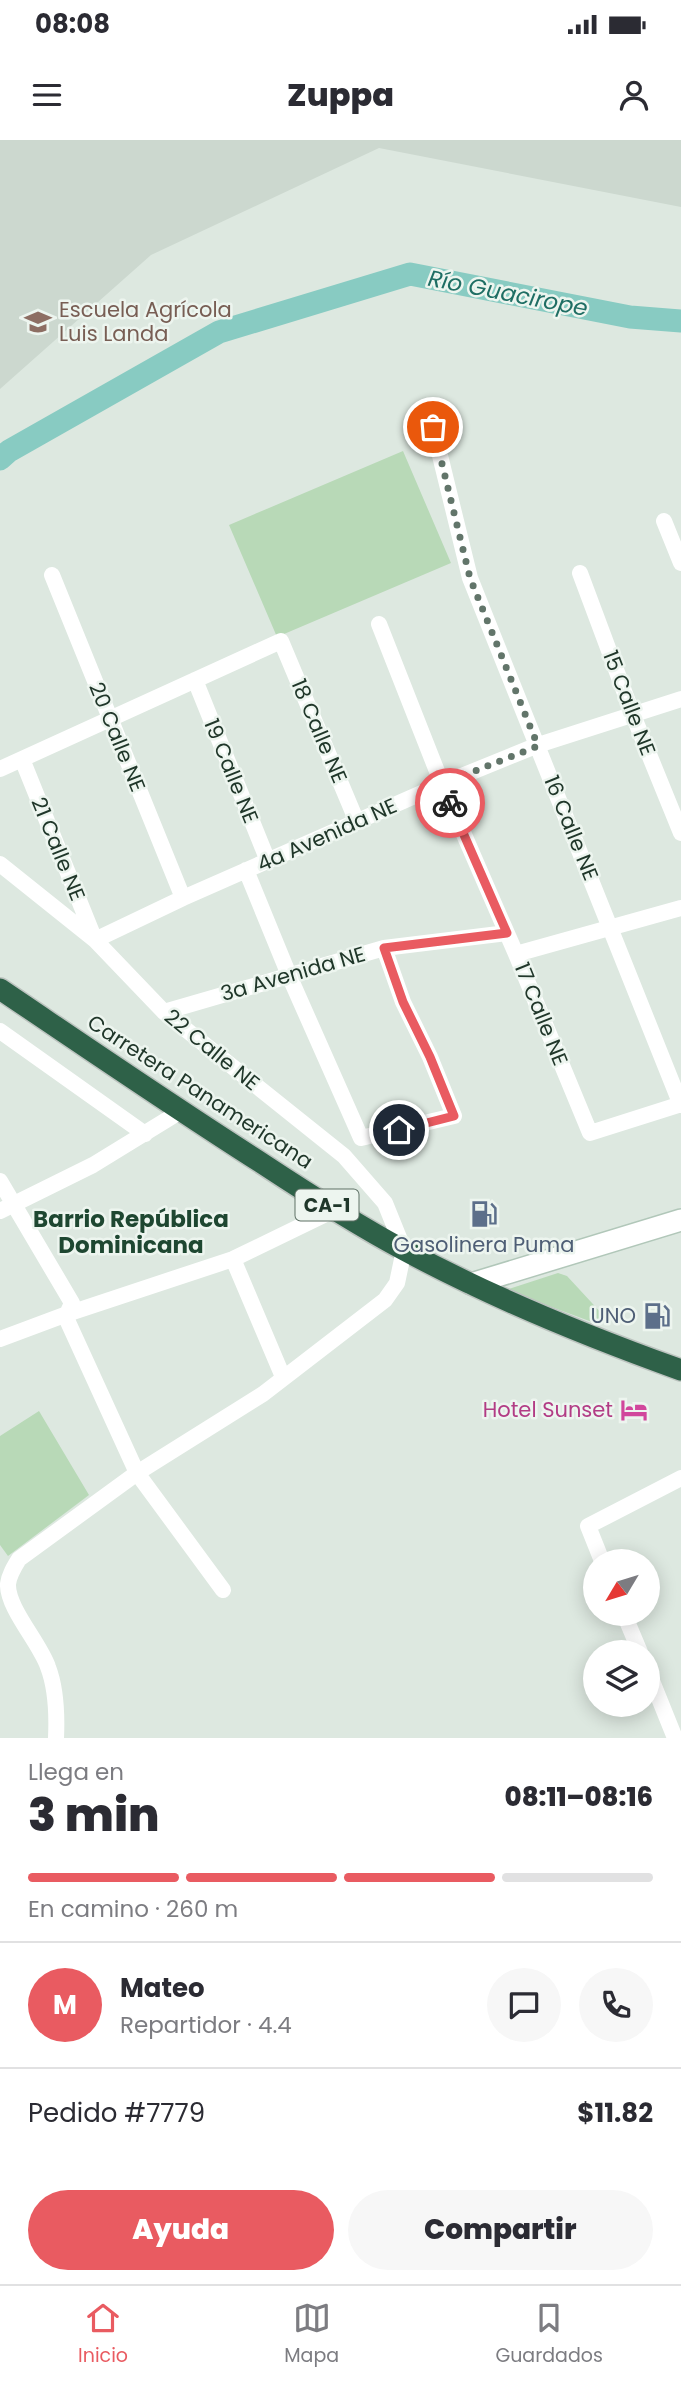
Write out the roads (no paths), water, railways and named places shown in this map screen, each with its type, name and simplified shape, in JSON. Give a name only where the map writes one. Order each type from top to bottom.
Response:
[{"type":"highway","name":"Carretera Panamericana","points":[[0,989],[334,1210],[404,1250],[471,1284],[600,1341],[681,1370]]},
{"type":"street","name":"16 Calle NE","points":[[433,427],[470,578],[681,1104]]},
{"type":"street","points":[[664,521],[681,563]]},
{"type":"street","name":"15 Calle NE","points":[[580,573],[681,833]]},
{"type":"street","name":"20 Calle NE","points":[[52,575],[183,898]]},
{"type":"street","name":"17 Calle NE","points":[[379,624],[442,784],[590,1133],[681,1104]]},
{"type":"street","name":"18 Calle NE","points":[[195,680],[281,641],[357,822]]},
{"type":"street","points":[[0,769],[195,680]]},
{"type":"street","name":"19 Calle NE","points":[[195,680],[268,862]]},
{"type":"street","name":"4a Avenida NE","points":[[95,940],[183,898],[442,784],[538,746],[681,699]]},
{"type":"street","name":"21 Calle NE","points":[[22,759],[95,940]]},
{"type":"street","name":"22 Calle NE","points":[[0,864],[95,940],[164,1012],[344,1156],[385,1203],[404,1250]]},
{"type":"street","points":[[246,870],[288,975],[361,1138]]},
{"type":"street","points":[[516,954],[681,908]]},
{"type":"street","name":"3a Avenida NE","points":[[164,1012],[384,948],[507,933]]},
{"type":"street","points":[[344,1156],[361,1138],[454,1116],[430,1057],[403,1002],[384,948]]},
{"type":"street","points":[[0,1031],[145,1134]]},
{"type":"street","points":[[6,1208],[93,1165],[181,1111]]},
{"type":"street","points":[[0,1181],[6,1208],[72,1303],[67,1314],[68,1322],[137,1473],[223,1590]]},
{"type":"street","points":[[0,1339],[233,1259],[334,1210]]},
{"type":"street","points":[[471,1284],[681,1220]]},
{"type":"street","points":[[56,1738],[57,1725],[49,1669],[8,1589],[9,1578],[19,1559],[137,1473],[262,1394],[385,1300],[397,1283],[404,1250]]},
{"type":"street","points":[[233,1259],[283,1377]]},
{"type":"street","points":[[598,1549],[588,1526],[681,1478]]},
{"type":"street","points":[[660,1700],[675,1736]]},
{"type":"waterway","name":"Río Guacirope","points":[[0,459],[9,451],[219,332],[410,274],[630,317],[681,321]]},
{"type":"place","name":"Escuela Agrícola Luis Landa","points":[[38,322]]},
{"type":"place","name":"Gasolinera Puma","points":[[484,1214]]},
{"type":"place","name":"UNO","points":[[657,1316]]},
{"type":"place","name":"Hotel Sunset","points":[[634,1410]]},
{"type":"district","name":"Barrio República Dominicana","points":[[131,1232]]}]
